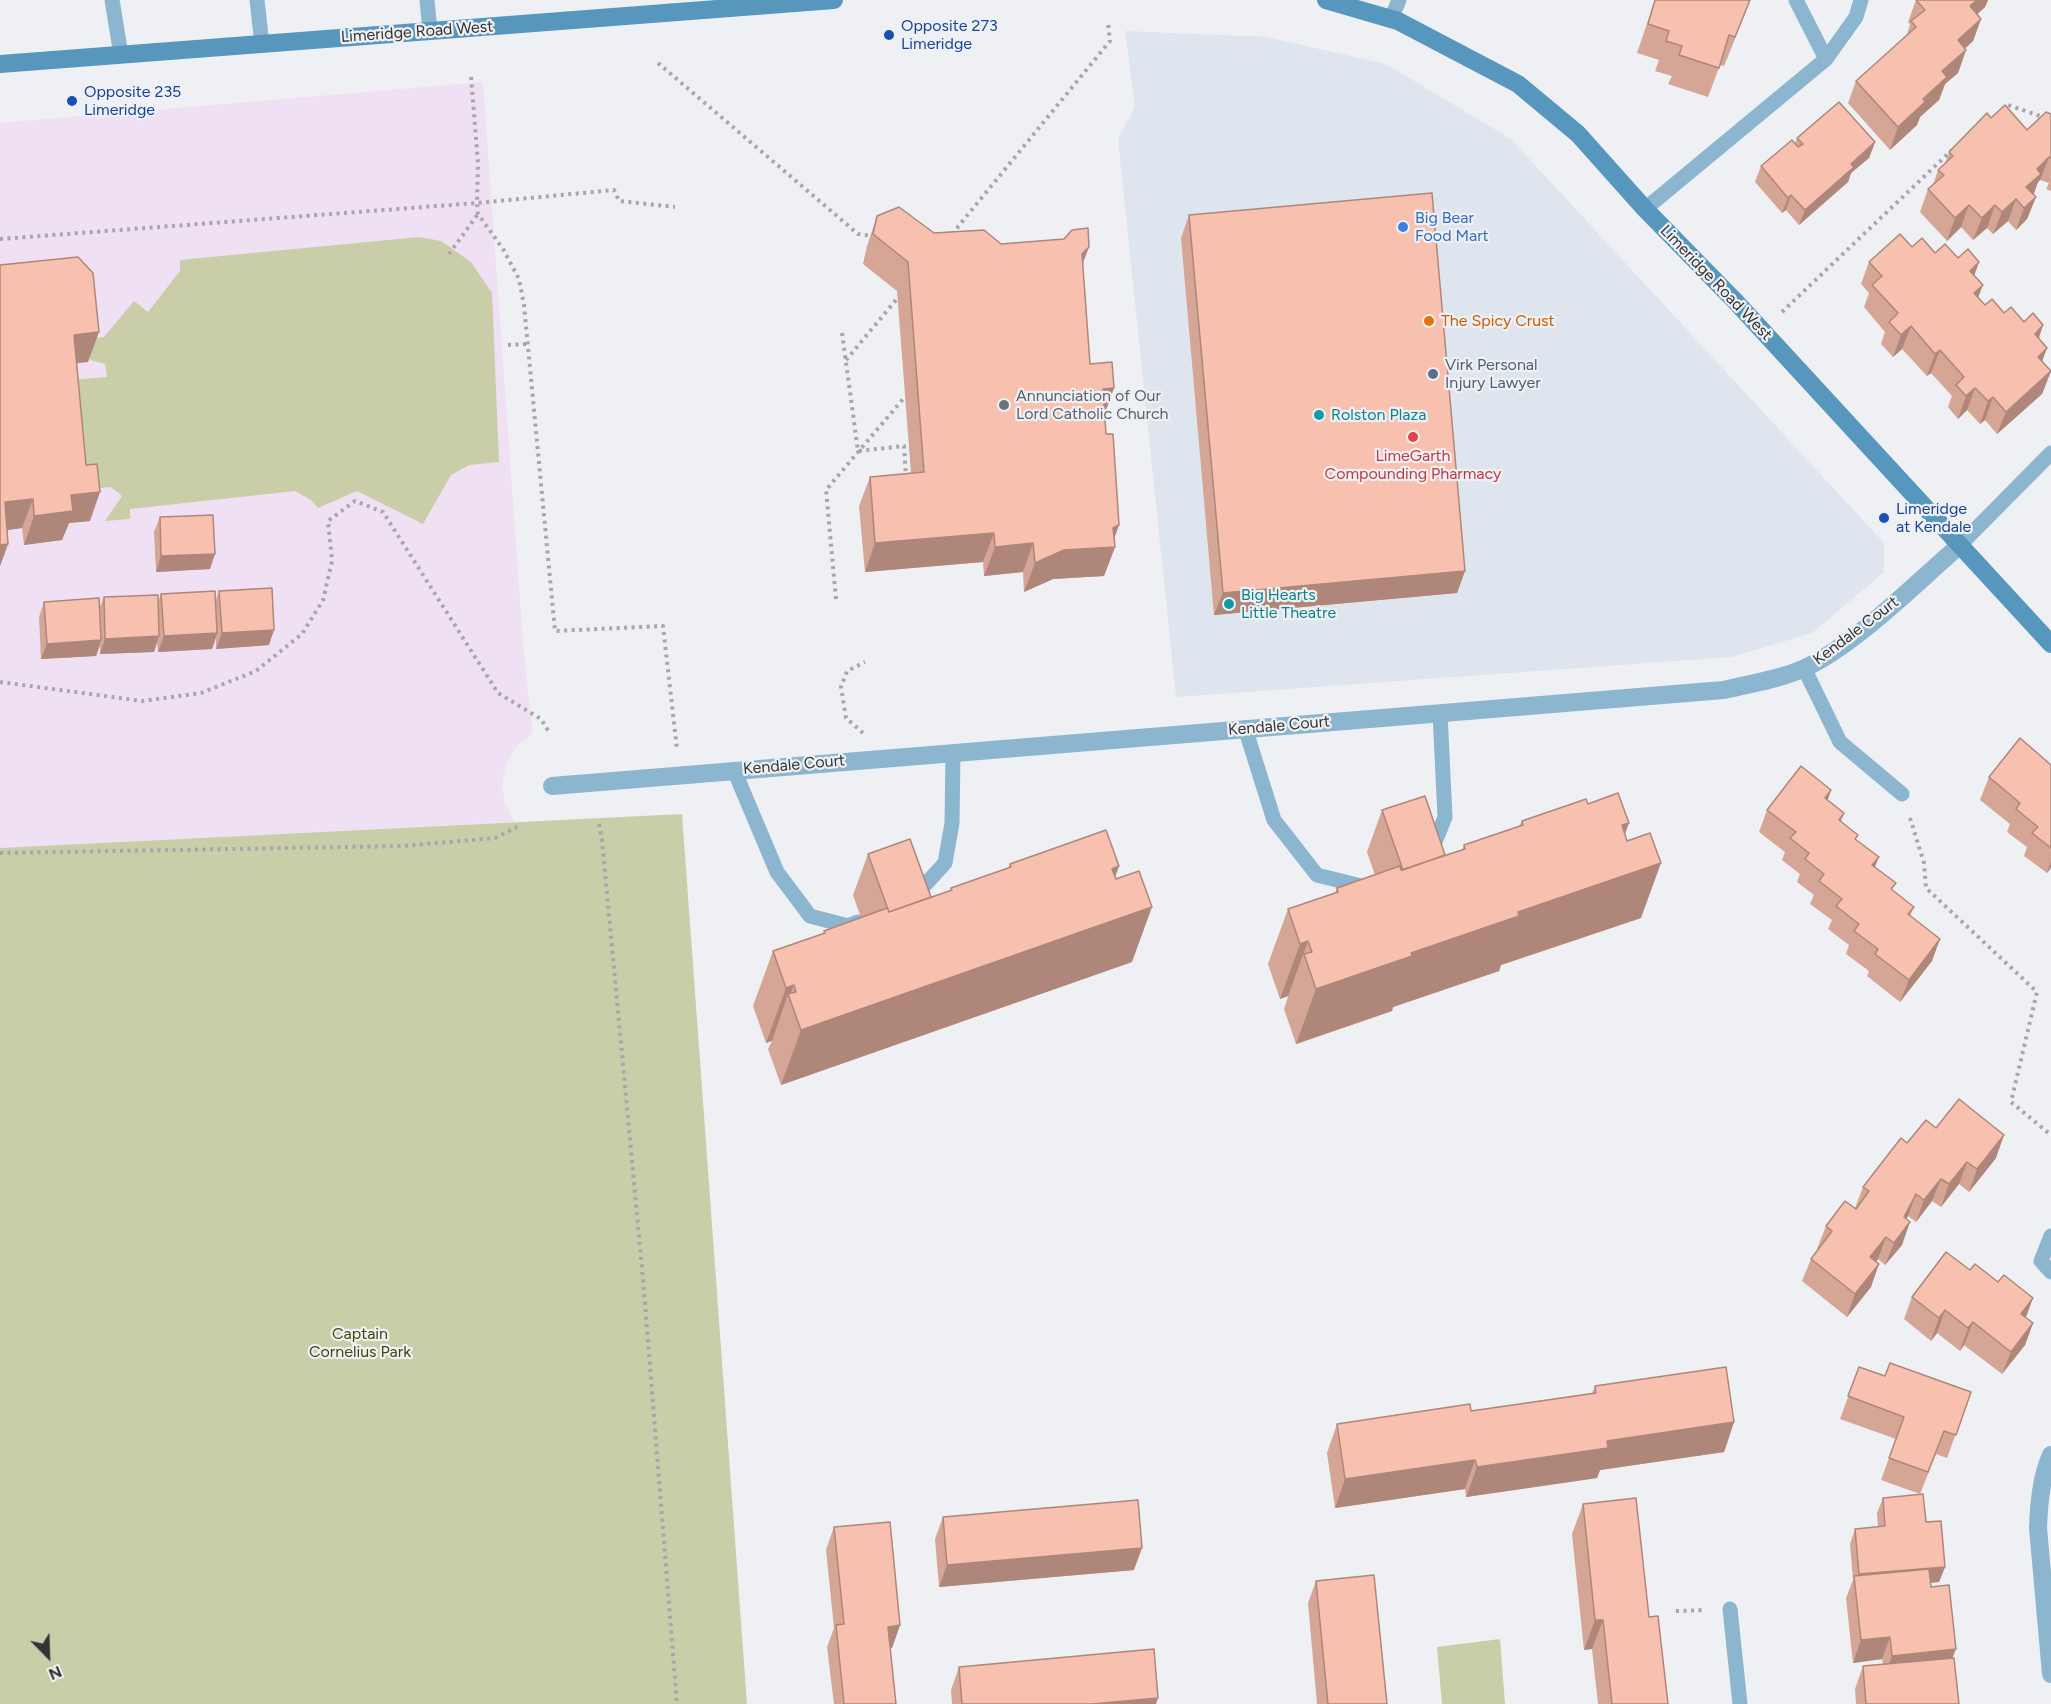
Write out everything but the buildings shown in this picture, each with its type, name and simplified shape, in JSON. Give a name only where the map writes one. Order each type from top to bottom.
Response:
[{"type":"street","name":"Limeridge Road West","points":[[0,64],[262,45],[778,2],[834,0]]},
{"type":"street","name":"Limeridge Road West","points":[[1326,0],[1391,19],[1518,84],[1578,134],[2051,644]]},
{"type":"street","name":"Kendale Court","points":[[552,786],[1724,690],[1794,673],[1837,649],[1960,545]]},
{"type":"street","points":[[2051,1455],[2041,1493],[2038,1528],[2051,1674]]},
{"type":"lane","points":[[112,0],[121,55]]},
{"type":"lane","points":[[257,0],[262,45]]},
{"type":"lane","points":[[427,0],[430,31]]},
{"type":"lane","points":[[1391,19],[1399,0]]},
{"type":"lane","points":[[1796,0],[1826,59]]},
{"type":"lane","points":[[1646,209],[1826,59],[1856,17],[1861,0]]},
{"type":"lane","points":[[1960,545],[2051,453]]},
{"type":"lane","points":[[1804,668],[1840,742],[1902,794]]},
{"type":"lane","points":[[1426,863],[1445,817],[1440,713]]},
{"type":"lane","points":[[1245,728],[1274,820],[1317,875],[1369,888],[1378,884]]},
{"type":"lane","points":[[902,903],[913,898],[945,863],[952,823],[953,753]]},
{"type":"lane","points":[[734,770],[777,872],[810,916],[848,926],[869,917]]},
{"type":"lane","points":[[2051,1236],[2041,1261],[2051,1272]]},
{"type":"lane","points":[[1731,1609],[1740,1704]]},
{"type":"path","points":[[949,237],[1110,41],[1108,23]]},
{"type":"path","points":[[658,63],[858,234],[879,237]]},
{"type":"path","points":[[471,77],[478,163],[478,214],[503,249],[519,279],[524,305],[555,631],[663,626],[677,749]]},
{"type":"path","points":[[1999,111],[2008,105],[2043,117]]},
{"type":"path","points":[[1762,330],[1958,145]]},
{"type":"path","points":[[0,239],[477,203],[614,190],[619,201],[675,207]]},
{"type":"path","points":[[449,254],[478,214]]},
{"type":"path","points":[[846,360],[905,290]]},
{"type":"path","points":[[842,333],[858,451]]},
{"type":"path","points":[[508,345],[528,344]]},
{"type":"path","points":[[836,600],[826,490],[903,399]]},
{"type":"path","points":[[858,451],[904,446],[906,482]]},
{"type":"path","points":[[0,682],[142,700],[201,693],[256,671],[302,634],[323,600],[332,561],[328,521],[355,501],[383,512],[498,693],[541,719],[549,732]]},
{"type":"path","points":[[863,734],[846,718],[841,687],[847,671],[865,662]]},
{"type":"path","points":[[1902,794],[1924,863],[1926,888],[2037,992],[2011,1102],[2051,1135]]},
{"type":"path","points":[[599,824],[642,1267],[677,1704]]},
{"type":"path","points":[[0,853],[402,846],[495,838],[517,827]]},
{"type":"shaded area","points":[[1125,31],[1266,37],[1386,64],[1511,139],[1884,543],[1884,572],[1812,633],[1732,657],[1176,697],[1118,139],[1135,107]]},
{"type":"shaded area","points":[[483,82],[524,656],[533,733],[517,746],[506,764],[502,784],[505,804],[514,822],[0,848],[0,123]]},
{"type":"green space","points":[[419,237],[441,241],[471,262],[492,293],[499,462],[469,465],[451,475],[423,524],[357,491],[318,508],[311,500],[295,491],[130,509],[130,519],[105,521],[122,496],[111,487],[78,490],[70,380],[107,377],[105,364],[90,360],[87,339],[104,337],[134,301],[148,312],[180,271],[180,260]]},
{"type":"green space","name":"Captain Cornelius Park","points":[[682,814],[747,1704],[0,1704],[0,848]]},
{"type":"green space","points":[[1500,1639],[1505,1704],[1442,1704],[1437,1647]]},
{"type":"place","name":"Opposite 273 Limeridge","points":[[889,35]]},
{"type":"place","name":"Opposite 235 Limeridge","points":[[72,101]]},
{"type":"place","name":"Big Bear Food Mart","points":[[1403,227]]},
{"type":"place","name":"The Spicy Crust","points":[[1429,321]]},
{"type":"place","name":"Virk Personal Injury Lawyer","points":[[1433,374]]},
{"type":"place","name":"Annunciation of Our Lord Catholic Church","points":[[1004,405]]},
{"type":"place","name":"Rolston Plaza","points":[[1319,415]]},
{"type":"place","name":"LimeGarth Compounding Pharmacy","points":[[1413,437]]},
{"type":"place","name":"Limeridge at Kendale","points":[[1884,518]]},
{"type":"place","name":"Big Hearts Little Theatre","points":[[1229,604]]}]
